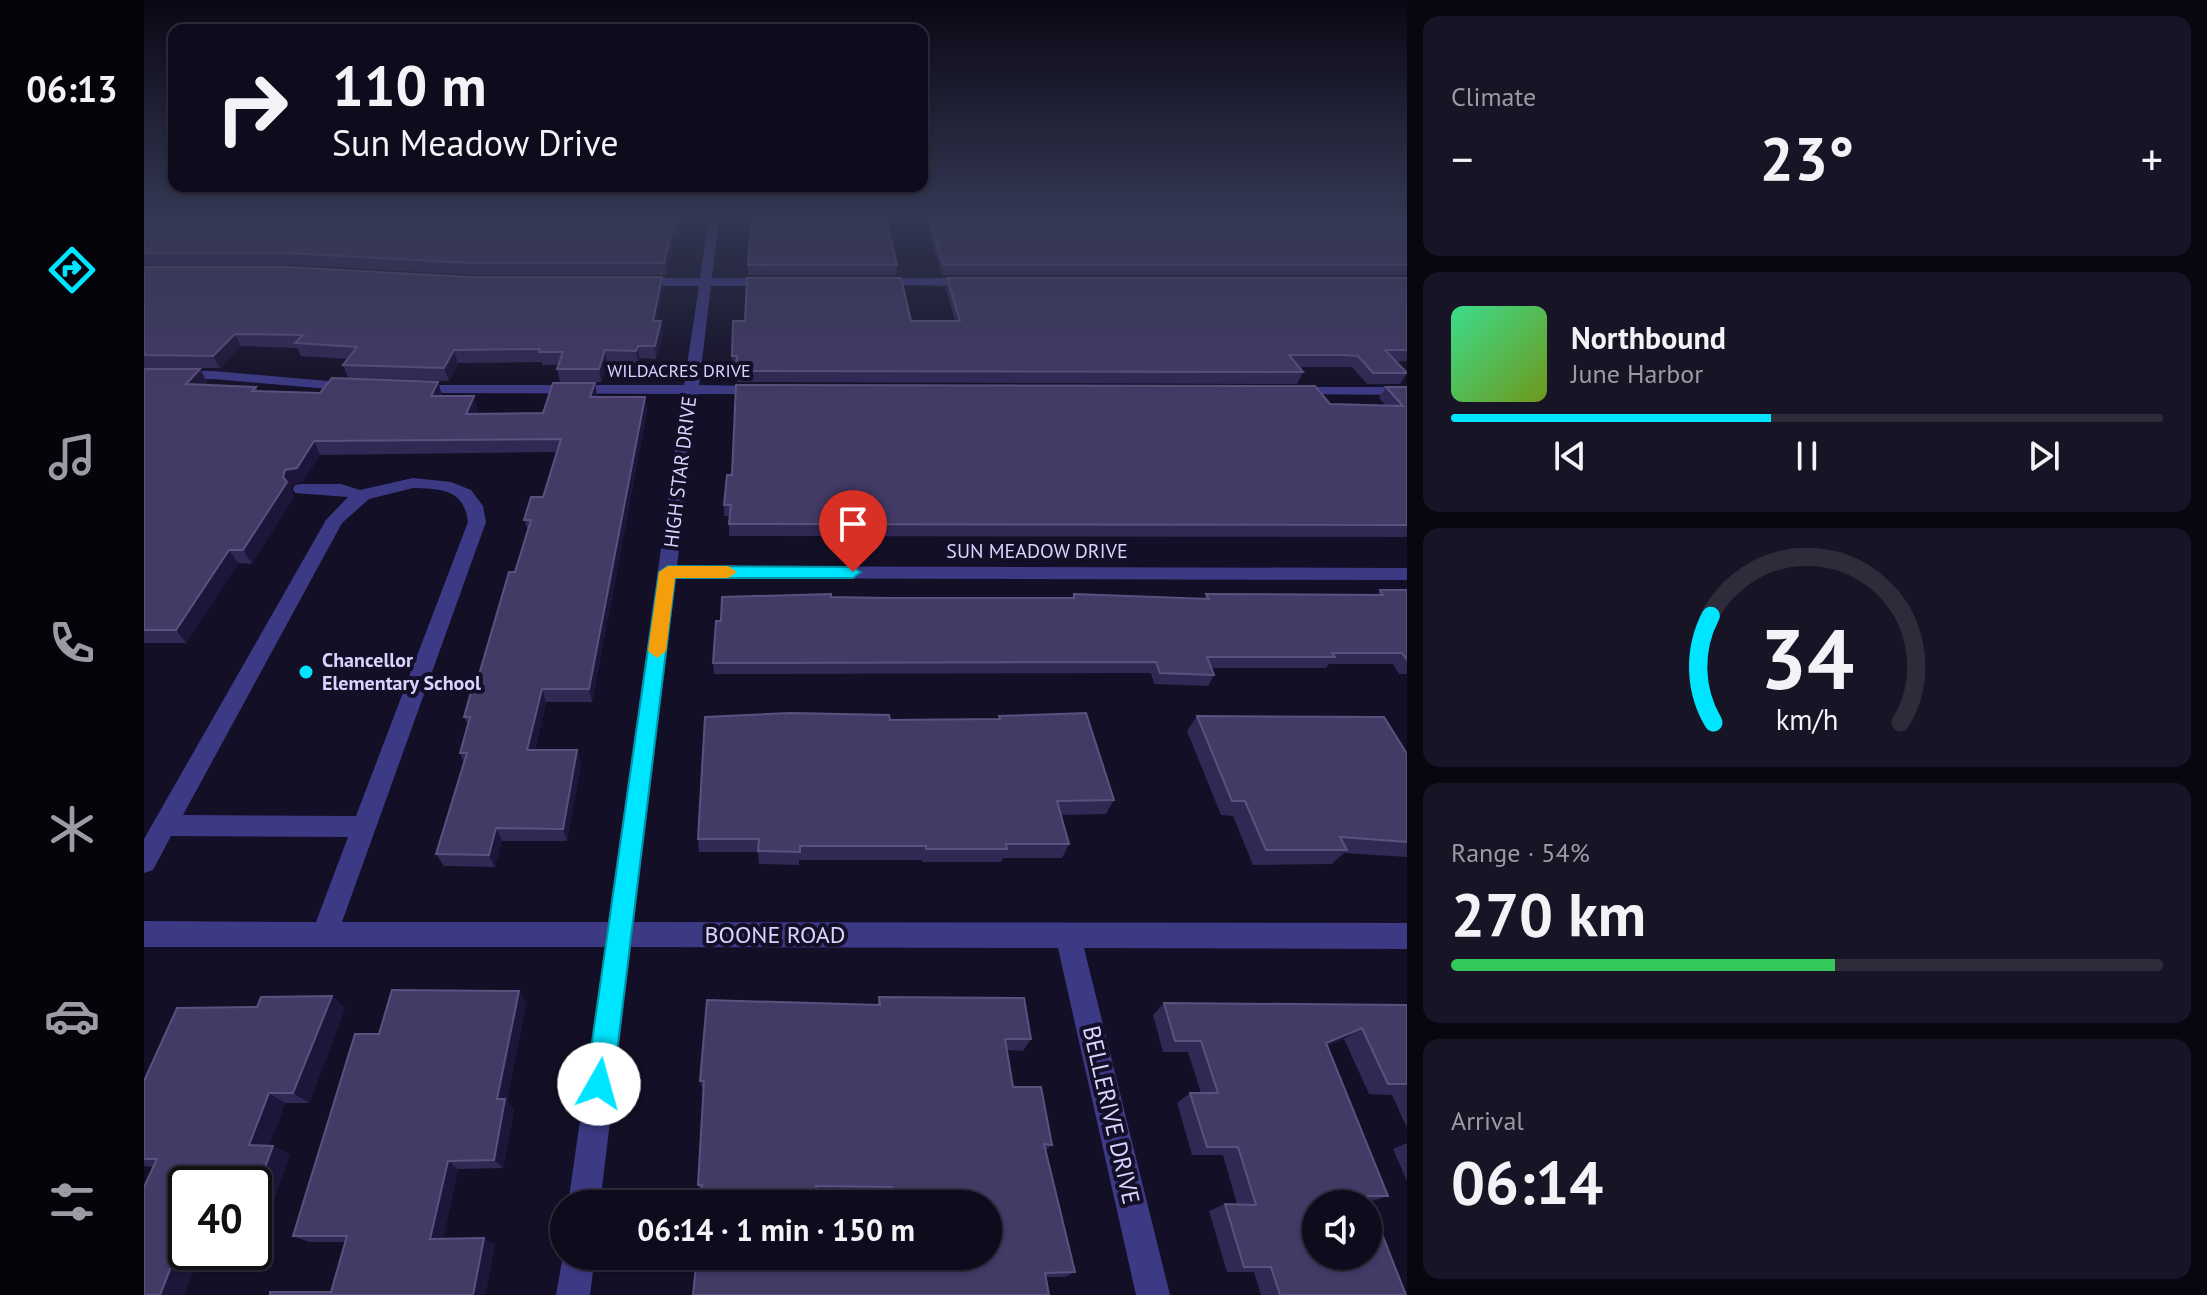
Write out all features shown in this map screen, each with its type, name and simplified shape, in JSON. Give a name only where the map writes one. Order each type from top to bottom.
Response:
[{"type":"street","name":"HIGH STAR DRIVE","points":[[586,1190],[706,275]]},
{"type":"street","points":[[628,282],[785,282]]},
{"type":"street","points":[[864,282],[992,282]]},
{"type":"street","points":[[144,375],[213,375],[366,388]]},
{"type":"street","name":"WILDACRES DRIVE","points":[[393,388],[786,390]]},
{"type":"street","points":[[1280,391],[1407,391]]},
{"type":"street","points":[[144,862],[335,520],[361,496],[394,485],[443,484],[467,496],[478,511],[473,534],[324,934]]},
{"type":"street","points":[[301,489],[341,489],[361,496]]},
{"type":"street","name":"SUN MEADOW DRIVE","points":[[668,572],[1407,574]]},
{"type":"street","points":[[165,825],[363,827]]},
{"type":"street","name":"BOONE ROAD","points":[[146,938],[324,934],[1407,936]]},
{"type":"street","name":"BELLERIVE DRIVE","points":[[1068,935],[1153,1295]]},
{"type":"street","points":[[573,1295],[576,1270]]},
{"type":"building","points":[[144,275],[662,277],[653,321],[661,321],[655,346],[638,346],[636,351],[605,350],[599,369],[557,369],[563,352],[539,352],[540,349],[454,350],[444,368],[343,365],[357,347],[295,343],[303,335],[235,334],[213,356],[144,355]]},
{"type":"building","points":[[747,278],[901,278],[911,321],[960,321],[947,278],[1407,278],[1407,350],[1385,350],[1407,373],[1373,373],[1358,356],[1346,355],[1289,355],[1303,372],[736,371],[737,356],[732,356],[733,321],[745,321]]},
{"type":"building","points":[[144,369],[200,369],[186,384],[256,387],[252,391],[320,393],[332,378],[438,382],[431,396],[474,396],[466,414],[543,413],[553,383],[595,383],[590,397],[645,397],[589,689],[542,689],[527,750],[577,750],[563,829],[496,828],[489,855],[436,854],[467,753],[460,753],[470,717],[464,717],[475,678],[478,678],[509,572],[515,572],[531,520],[524,520],[531,497],[543,497],[561,439],[314,441],[297,468],[285,470],[283,477],[287,482],[243,550],[229,550],[176,630],[144,630]]},
{"type":"building","points":[[736,385],[1315,386],[1330,404],[1403,406],[1386,387],[1407,387],[1407,525],[729,524],[731,505],[724,505],[727,475],[732,475]]},
{"type":"building","points":[[1380,590],[1407,590],[1407,660],[1402,653],[1332,653],[1335,657],[1207,657],[1214,675],[1160,673],[1156,662],[713,663],[716,621],[721,621],[722,597],[831,594],[831,597],[890,598],[1074,598],[1074,594],[1209,599],[1206,594],[1383,595]]},
{"type":"building","points":[[790,713],[889,715],[890,720],[1000,719],[999,716],[1086,713],[1114,800],[1057,801],[1069,844],[1006,844],[1007,849],[800,846],[800,852],[758,851],[759,839],[698,839],[705,717]]},
{"type":"building","points":[[1197,716],[1384,717],[1407,754],[1407,842],[1340,837],[1347,850],[1266,850],[1245,801],[1232,801]]},
{"type":"building","points":[[392,990],[519,991],[497,1099],[505,1099],[494,1160],[448,1161],[430,1239],[484,1238],[473,1295],[270,1295],[270,1292],[331,1292],[347,1236],[293,1236],[355,1034],[379,1034]]},
{"type":"building","points":[[332,996],[293,1093],[269,1093],[249,1145],[273,1146],[266,1166],[168,1166],[170,1270],[160,1295],[144,1295],[144,1187],[157,1159],[144,1159],[144,1081],[177,1008],[257,1007],[261,997]]},
{"type":"building","points":[[879,997],[1024,998],[1031,1039],[1005,1039],[1013,1087],[1041,1087],[1052,1145],[1044,1144],[1075,1272],[1045,1273],[1049,1295],[693,1295],[696,1270],[1002,1270],[1002,1190],[816,1186],[816,1190],[702,1190],[702,1185],[698,1185],[704,1081],[700,1081],[707,1000],[880,1005]]},
{"type":"building","points":[[1164,1003],[1407,1005],[1407,1084],[1388,1084],[1362,1028],[1326,1043],[1388,1196],[1382,1196],[1382,1190],[1302,1190],[1302,1270],[1382,1270],[1382,1234],[1406,1295],[1280,1295],[1271,1267],[1244,1267],[1225,1204],[1256,1205],[1238,1147],[1207,1147],[1190,1093],[1218,1093],[1201,1041],[1175,1041]]},
{"type":"slow traffic","points":[[657,651],[668,572],[728,572]]},
{"type":"place","name":"Chancellor Elementary School","points":[[306,672]]},
{"type":"route","points":[[599,1084],[668,572],[853,572]]}]
